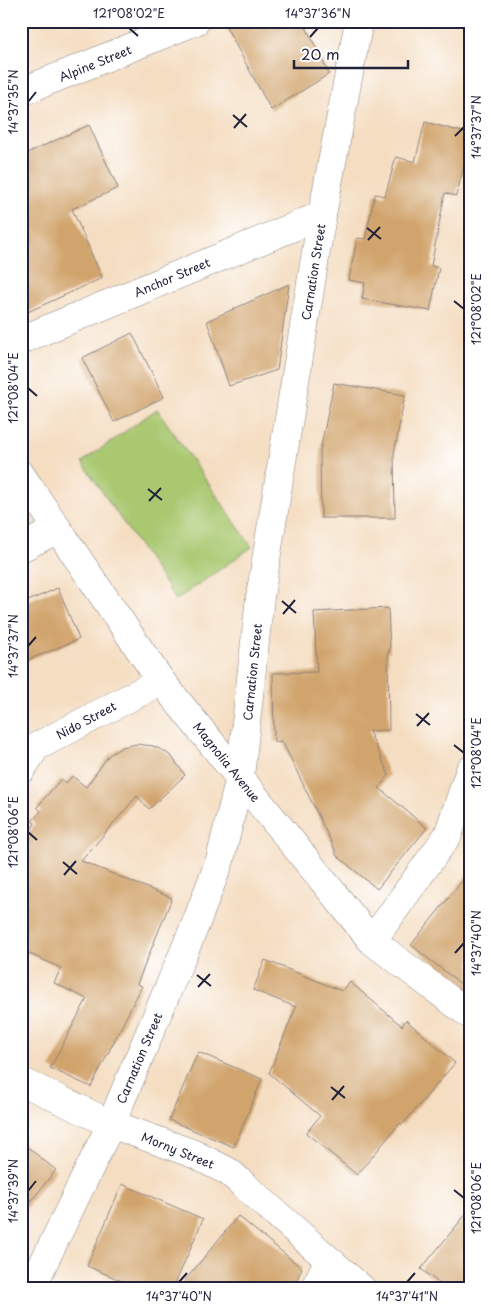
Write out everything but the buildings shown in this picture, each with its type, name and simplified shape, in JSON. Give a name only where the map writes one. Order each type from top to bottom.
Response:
[{"type":"street","name":"Alpine Street","points":[[21,92],[196,21]]},
{"type":"street","name":"Carnation Street","points":[[31,1289],[111,1124],[194,928],[220,860],[240,777],[260,597],[322,215],[359,21]]},
{"type":"street","name":"Anchor Street","points":[[21,340],[322,215]]},
{"type":"street","name":"Magnolia Avenue","points":[[21,475],[161,681],[372,941],[470,1015]]},
{"type":"street","points":[[21,548],[58,529]]},
{"type":"street","name":"Nido Street","points":[[21,770],[36,746],[161,681]]},
{"type":"street","points":[[372,941],[448,835],[470,770]]},
{"type":"street","name":"Morny Street","points":[[21,1080],[111,1124],[194,1154],[229,1172],[362,1289]]},
{"type":"street","points":[[314,1289],[329,1260]]},
{"type":"green space","points":[[157,409],[252,547],[176,600],[82,462]]}]
